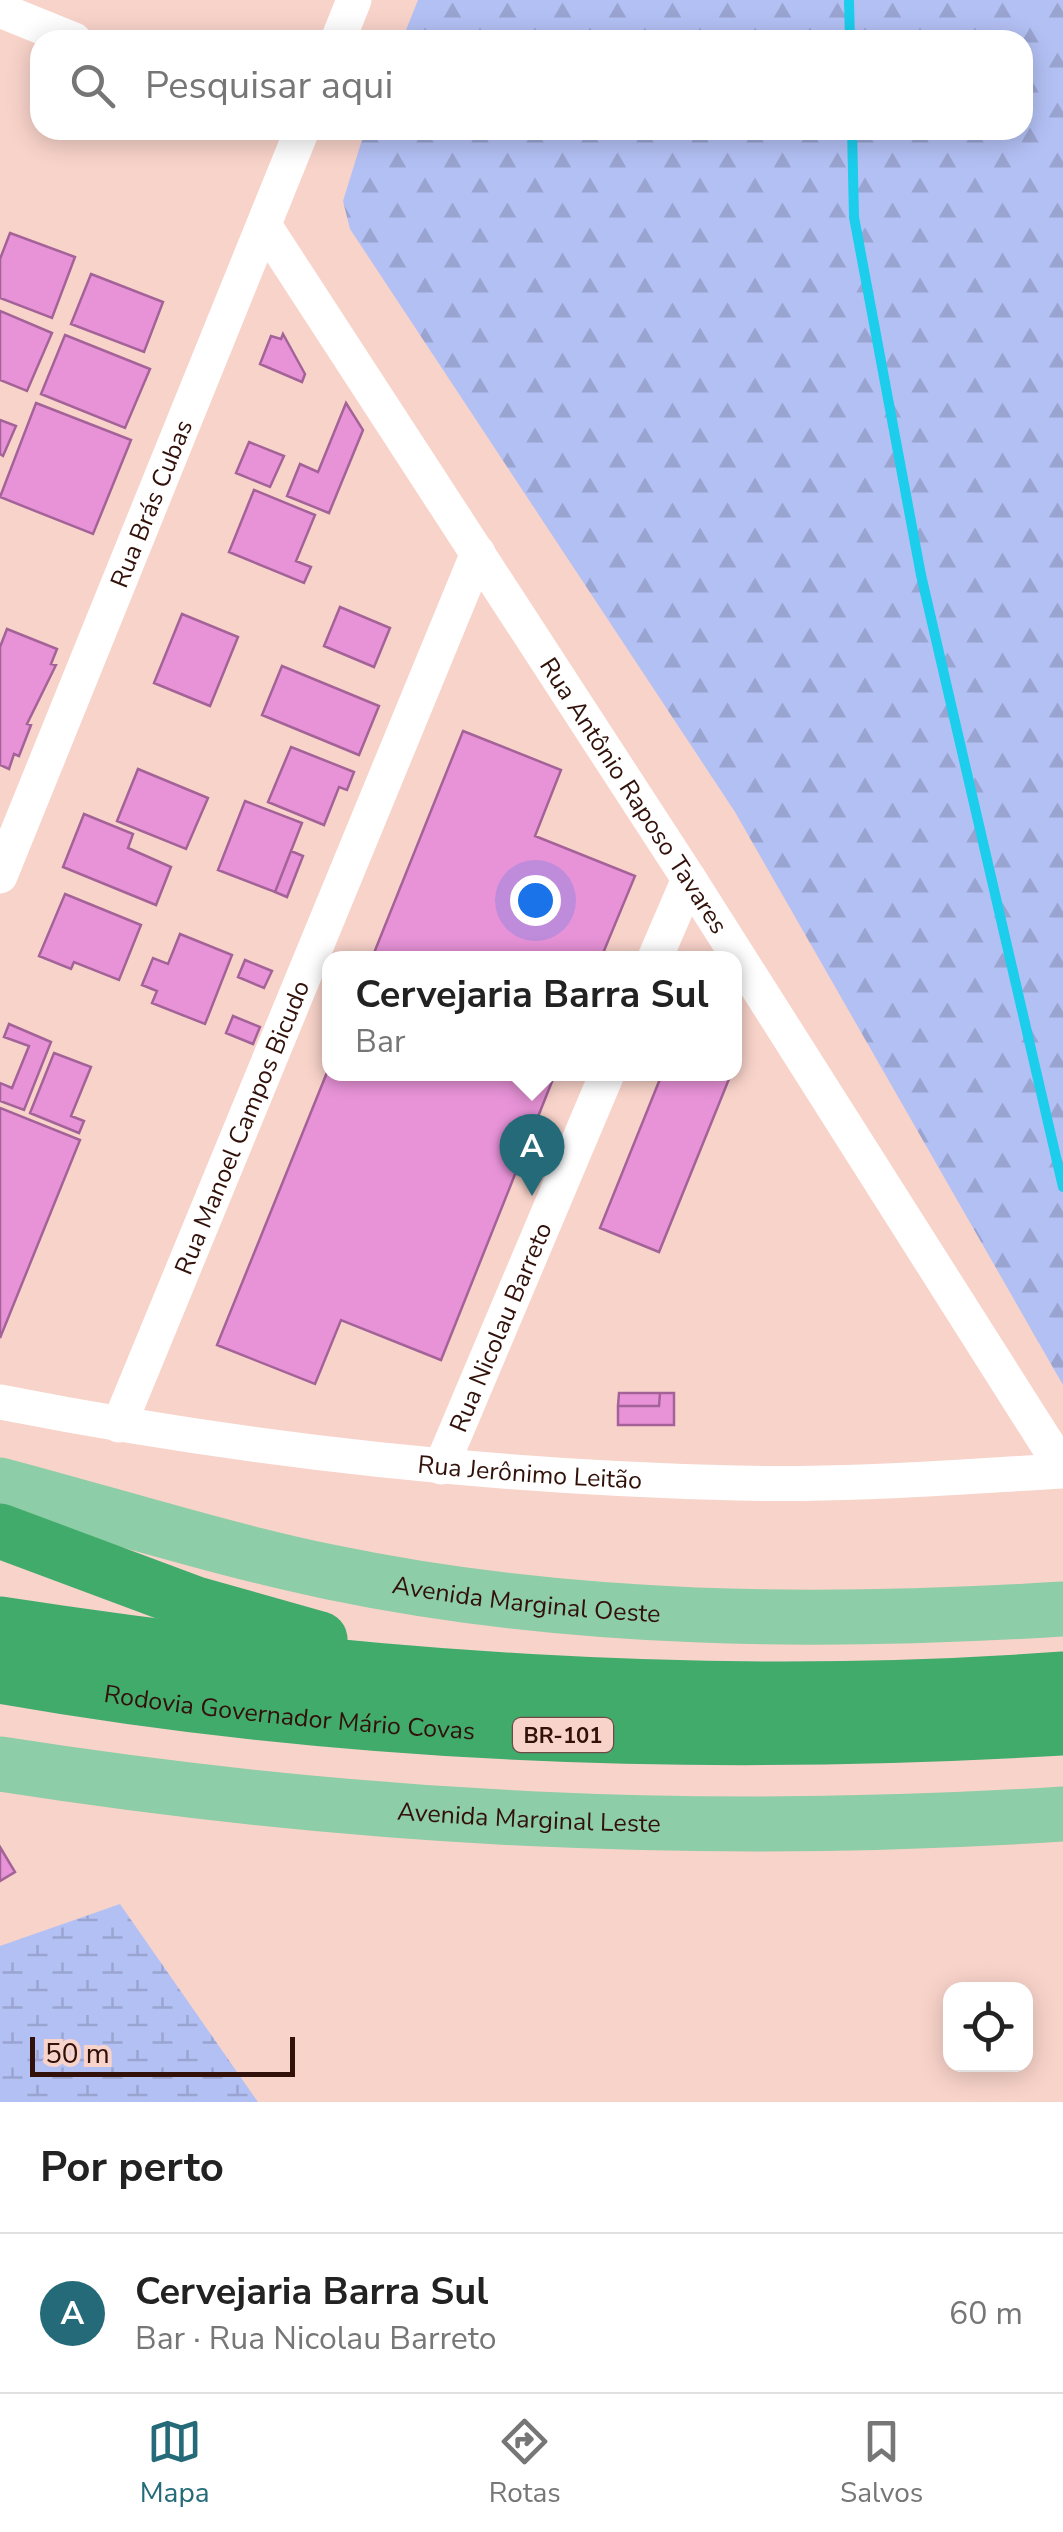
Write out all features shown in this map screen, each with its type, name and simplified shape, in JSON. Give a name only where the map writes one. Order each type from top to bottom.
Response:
[{"type":"highway","points":[[0,1531],[196,1604],[458,1678]]},
{"type":"highway","name":"Rodovia Governador Mário Covas","points":[[0,1624],[142,1646],[458,1678],[730,1688],[1063,1680]]},
{"type":"highway","name":"Rodovia Governador Mário Covas","points":[[0,1676],[364,1723],[504,1733],[794,1738],[1063,1728]]},
{"type":"main road","name":"Avenida Marginal Oeste","points":[[0,1485],[328,1572],[453,1594],[577,1607],[752,1616],[919,1618],[1063,1608]]},
{"type":"main road","name":"Avenida Marginal Leste","points":[[0,1764],[186,1794],[434,1816],[653,1826],[917,1823],[1063,1814]]},
{"type":"street","points":[[342,30],[354,0]]},
{"type":"street","points":[[7,16],[46,30]]},
{"type":"street","name":"Rua Brás Cubas","points":[[0,876],[297,140]]},
{"type":"street","name":"Rua Antônio Raposo Tavares","points":[[264,224],[735,951]]},
{"type":"street","name":"Rua Manoel Campos Bicudo","points":[[119,1426],[478,553]]},
{"type":"street","points":[[658,951],[689,879]]},
{"type":"street","name":"Rua Antônio Raposo Tavares","points":[[742,963],[1063,1470]]},
{"type":"street","name":"Rua Nicolau Barreto","points":[[441,1467],[604,1081]]},
{"type":"street","name":"Rua Jerônimo Leitão","points":[[0,1402],[119,1426],[441,1467],[741,1483],[1063,1470]]},
{"type":"green space","points":[[418,0],[1063,0],[1063,1385],[735,812],[350,229],[343,201],[362,140],[1033,140],[1033,30],[406,30]]},
{"type":"green space","points":[[120,1904],[258,2102],[0,2102],[0,1946]]},
{"type":"building","points":[[10,233],[75,257],[52,318],[0,298],[0,259]]},
{"type":"building","points":[[91,274],[163,302],[144,352],[71,324]]},
{"type":"building","points":[[0,311],[52,333],[27,391],[0,380]]},
{"type":"building","points":[[283,334],[305,374],[302,382],[260,364],[271,336],[281,339]]},
{"type":"building","points":[[65,335],[150,369],[125,428],[41,394]]},
{"type":"building","points":[[36,403],[131,440],[93,534],[0,497]]},
{"type":"building","points":[[346,403],[363,430],[329,513],[287,496],[300,464],[318,472]]},
{"type":"building","points":[[0,420],[16,426],[3,456],[0,454]]},
{"type":"building","points":[[249,442],[284,456],[270,487],[236,473]]},
{"type":"building","points":[[254,490],[315,515],[296,561],[311,567],[304,583],[229,552]]},
{"type":"building","points":[[340,607],[390,628],[374,667],[324,646]]},
{"type":"building","points":[[182,614],[238,637],[210,706],[154,683]]},
{"type":"building","points":[[7,629],[57,649],[51,664],[56,665],[27,724],[31,725],[19,756],[14,754],[9,769],[0,765],[0,647]]},
{"type":"building","points":[[282,666],[379,706],[359,755],[262,715]]},
{"type":"building","points":[[463,731],[561,770],[535,836],[635,876],[604,951],[375,951]]},
{"type":"building","points":[[291,747],[354,772],[347,790],[339,787],[324,825],[268,802]]},
{"type":"building","points":[[138,769],[208,798],[186,849],[117,821]]},
{"type":"building","points":[[245,801],[302,823],[275,892],[218,870]]},
{"type":"building","points":[[84,814],[133,834],[128,848],[171,867],[156,905],[63,867]]},
{"type":"building","points":[[291,851],[303,856],[287,897],[275,892]]},
{"type":"building","points":[[65,894],[141,925],[119,980],[74,962],[71,969],[39,956]]},
{"type":"building","points":[[180,934],[232,955],[205,1024],[152,1003],[157,991],[142,985],[153,958],[168,964]]},
{"type":"building","points":[[245,960],[272,971],[264,988],[238,977]]},
{"type":"building","points":[[233,1016],[260,1027],[253,1044],[226,1033]]},
{"type":"building","points":[[9,1024],[51,1042],[24,1110],[0,1101],[0,1083],[12,1088],[29,1046],[4,1037]]},
{"type":"building","points":[[54,1053],[91,1067],[71,1116],[84,1121],[79,1133],[30,1113]]},
{"type":"building","points":[[324,1081],[552,1081],[441,1360],[341,1320],[315,1384],[217,1345]]},
{"type":"building","points":[[659,1081],[728,1081],[659,1252],[600,1228]]},
{"type":"building","points":[[0,1108],[80,1140],[0,1338]]},
{"type":"building","points":[[619,1393],[660,1393],[659,1406],[618,1406]]},
{"type":"building","points":[[660,1393],[674,1393],[674,1425],[618,1425],[618,1406],[659,1406]]},
{"type":"building","points":[[0,1847],[15,1872],[0,1881]]},
{"type":"waterway","points":[[849,0],[850,30]]},
{"type":"waterway","points":[[852,140],[854,217],[921,575],[1063,1187]]},
{"type":"place","name":"Cervejaria Barra Sul","points":[[532,1196]]}]
